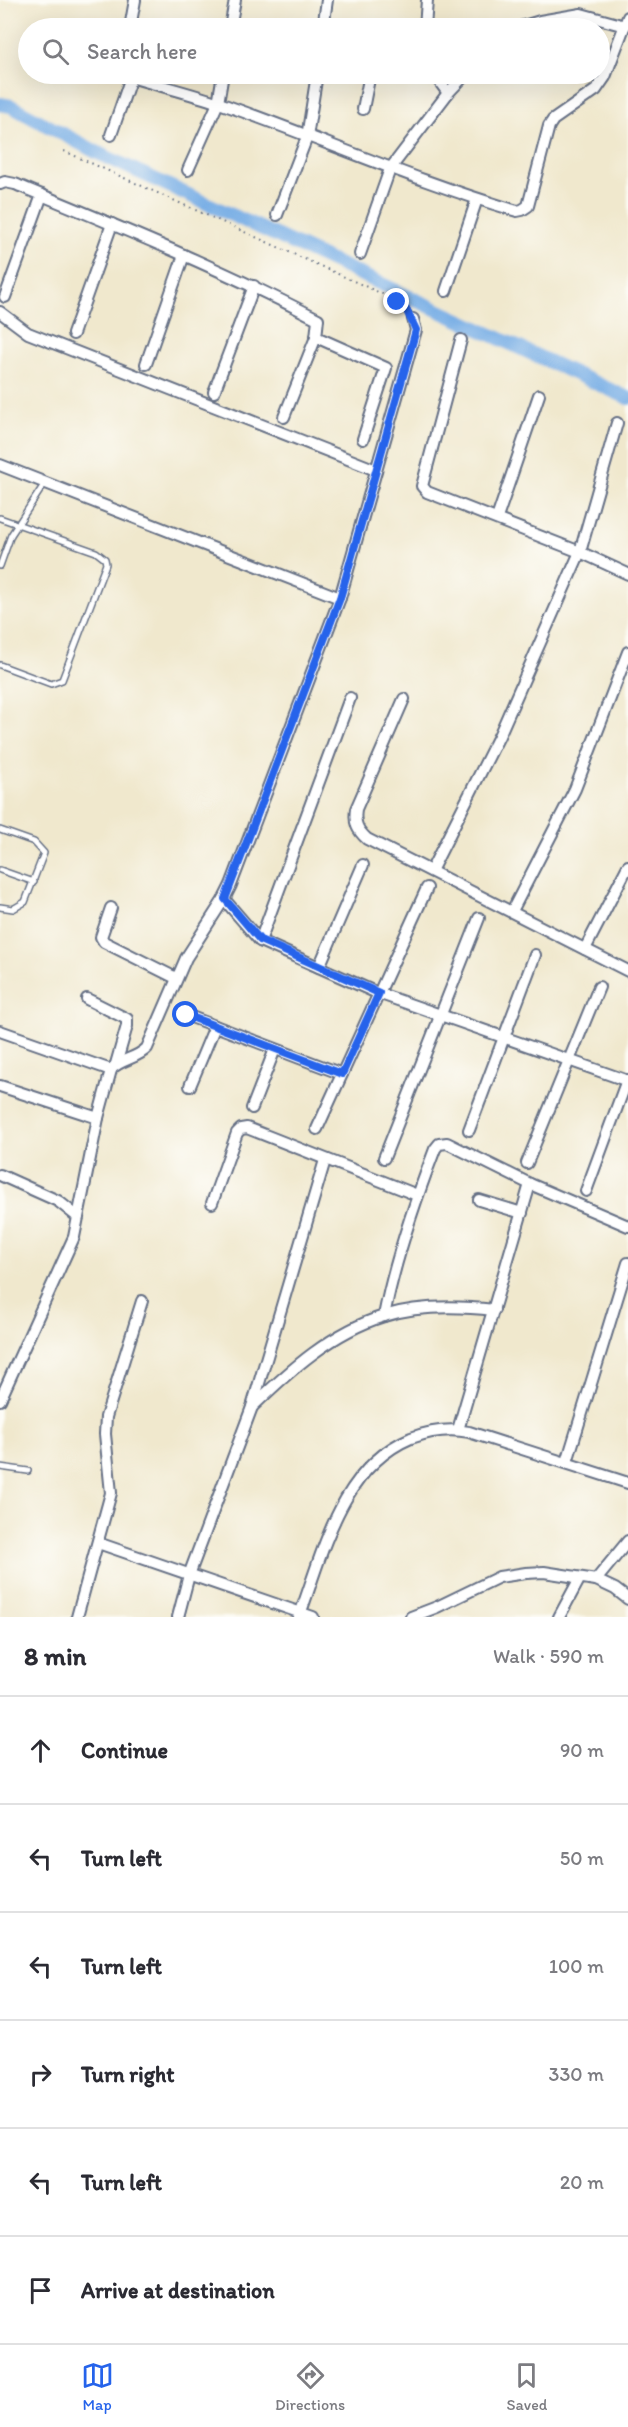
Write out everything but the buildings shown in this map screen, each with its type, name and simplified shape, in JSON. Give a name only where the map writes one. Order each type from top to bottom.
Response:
[{"type":"street","points":[[132,18],[135,0]]},
{"type":"street","points":[[232,18],[235,0]]},
{"type":"street","points":[[324,18],[327,0]]},
{"type":"street","points":[[426,18],[427,0]]},
{"type":"street","points":[[558,18],[581,14],[604,18]]},
{"type":"street","points":[[610,19],[626,22],[610,64]]},
{"type":"street","points":[[111,135],[126,84]]},
{"type":"street","points":[[158,84],[218,103],[477,200],[517,211],[528,206],[549,126],[553,120],[596,90],[600,84]]},
{"type":"street","points":[[188,170],[218,103],[221,84]]},
{"type":"street","points":[[277,215],[307,137],[315,84]]},
{"type":"street","points":[[363,109],[368,84]]},
{"type":"street","points":[[441,84],[448,93]]},
{"type":"street","points":[[360,254],[390,169],[457,84]]},
{"type":"street","points":[[0,184],[15,183],[112,224],[254,286],[318,319],[316,337],[284,417]]},
{"type":"street","points":[[5,297],[42,195]]},
{"type":"street","points":[[446,291],[477,200]]},
{"type":"street","points":[[73,333],[112,224]]},
{"type":"street","points":[[146,364],[184,255]]},
{"type":"street","points":[[214,392],[254,286]]},
{"type":"street","points":[[0,312],[28,333],[376,470]]},
{"type":"street","points":[[0,1031],[113,1067],[138,1057],[147,1048],[186,958],[225,899],[340,598],[416,330],[413,319]]},
{"type":"street","points":[[316,337],[386,368],[363,439]]},
{"type":"street","points":[[460,340],[422,486],[428,492],[580,552],[628,574]]},
{"type":"street","points":[[497,518],[539,395]]},
{"type":"street","points":[[431,871],[500,736],[580,552],[617,423]]},
{"type":"street","points":[[0,465],[340,598]]},
{"type":"street","points":[[512,911],[578,781],[628,652]]},
{"type":"street","points":[[260,940],[350,698]]},
{"type":"street","points":[[404,699],[356,809],[354,820],[358,831],[367,839],[628,971]]},
{"type":"street","points":[[319,967],[363,866]]},
{"type":"street","points":[[585,949],[628,866]]},
{"type":"street","points":[[317,1129],[427,888]]},
{"type":"street","points":[[225,899],[260,940],[319,967],[379,993],[628,1081],[586,1191]]},
{"type":"street","points":[[111,908],[102,928],[101,937],[104,942],[176,978]]},
{"type":"street","points":[[384,1158],[479,918]]},
{"type":"street","points":[[469,1130],[535,955]]},
{"type":"street","points":[[527,1163],[599,987]]},
{"type":"street","points":[[0,1400],[74,1237],[98,1118],[127,1026],[127,1019],[87,999]]},
{"type":"street","points":[[186,1015],[342,1074]]},
{"type":"street","points":[[190,1086],[214,1026]]},
{"type":"street","points":[[252,1108],[275,1049]]},
{"type":"street","points":[[0,1086],[98,1118]]},
{"type":"street","points":[[212,1203],[237,1133],[247,1128],[417,1195]]},
{"type":"street","points":[[384,1316],[391,1280],[417,1195],[439,1144],[447,1143],[530,1184],[628,1226]]},
{"type":"street","points":[[178,1617],[189,1575],[252,1407],[325,1160]]},
{"type":"street","points":[[0,1175],[58,1201],[78,1217]]},
{"type":"street","points":[[458,1430],[530,1184]]},
{"type":"street","points":[[479,1200],[522,1213]]},
{"type":"street","points":[[567,1462],[628,1263]]},
{"type":"street","points":[[77,1617],[111,1492],[105,1434],[106,1417],[142,1301]]},
{"type":"street","points":[[252,1407],[309,1355],[351,1330],[384,1316],[414,1310],[460,1306],[494,1310]]},
{"type":"street","points":[[300,1615],[323,1547],[339,1510],[360,1479],[378,1457],[400,1443],[428,1431],[458,1430],[567,1462],[628,1483]]},
{"type":"street","points":[[596,1580],[628,1541]]},
{"type":"street","points":[[98,1543],[300,1615],[313,1617]]},
{"type":"street","points":[[411,1617],[499,1577],[544,1572],[596,1580],[615,1589],[628,1599]]},
{"type":"street","points":[[559,1617],[580,1578]]},
{"type":"lane","points":[[0,566],[11,534],[46,482]]},
{"type":"lane","points":[[0,518],[96,552],[105,559],[106,564],[62,680],[51,684],[0,665]]},
{"type":"lane","points":[[0,830],[34,842],[43,850],[44,858],[26,902],[13,909],[0,907]]},
{"type":"lane","points":[[0,870],[34,882]]},
{"type":"lane","points":[[0,1467],[28,1471]]},
{"type":"path","points":[[64,151],[387,296],[406,309],[413,319]]},
{"type":"waterway","points":[[0,104],[11,106],[100,154],[628,398]]},
{"type":"route","points":[[186,1015],[342,1074],[379,993],[260,940],[225,899],[340,598],[416,330],[413,319],[397,302]]}]
